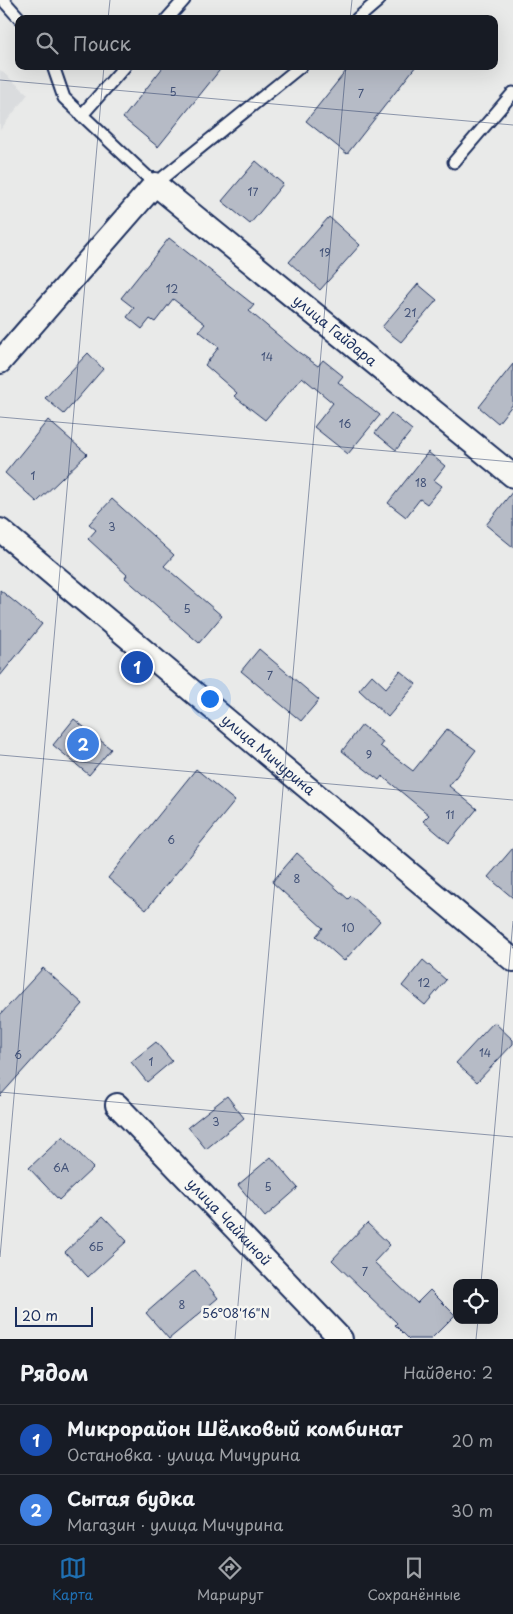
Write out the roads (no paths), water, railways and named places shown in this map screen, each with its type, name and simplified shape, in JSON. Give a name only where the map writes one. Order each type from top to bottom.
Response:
[{"type":"street","points":[[0,362],[155,184]]},
{"type":"street","name":"улица Гайдара","points":[[155,184],[513,476]]},
{"type":"street","name":"улица Мичурина","points":[[0,530],[513,960]]},
{"type":"street","name":"улица Чайкиной","points":[[117,1105],[341,1339]]},
{"type":"lane","points":[[3,0],[16,15]]},
{"type":"lane","points":[[171,15],[184,0]]},
{"type":"lane","points":[[362,15],[379,0]]},
{"type":"lane","points":[[54,70],[64,98],[155,184],[296,70]]},
{"type":"lane","points":[[81,116],[121,70]]},
{"type":"lane","points":[[454,162],[513,93]]},
{"type":"place","name":"Микрорайон Шёлковый комбинат","points":[[137,667]]},
{"type":"place","name":"Сытая будка","points":[[83,744]]}]
